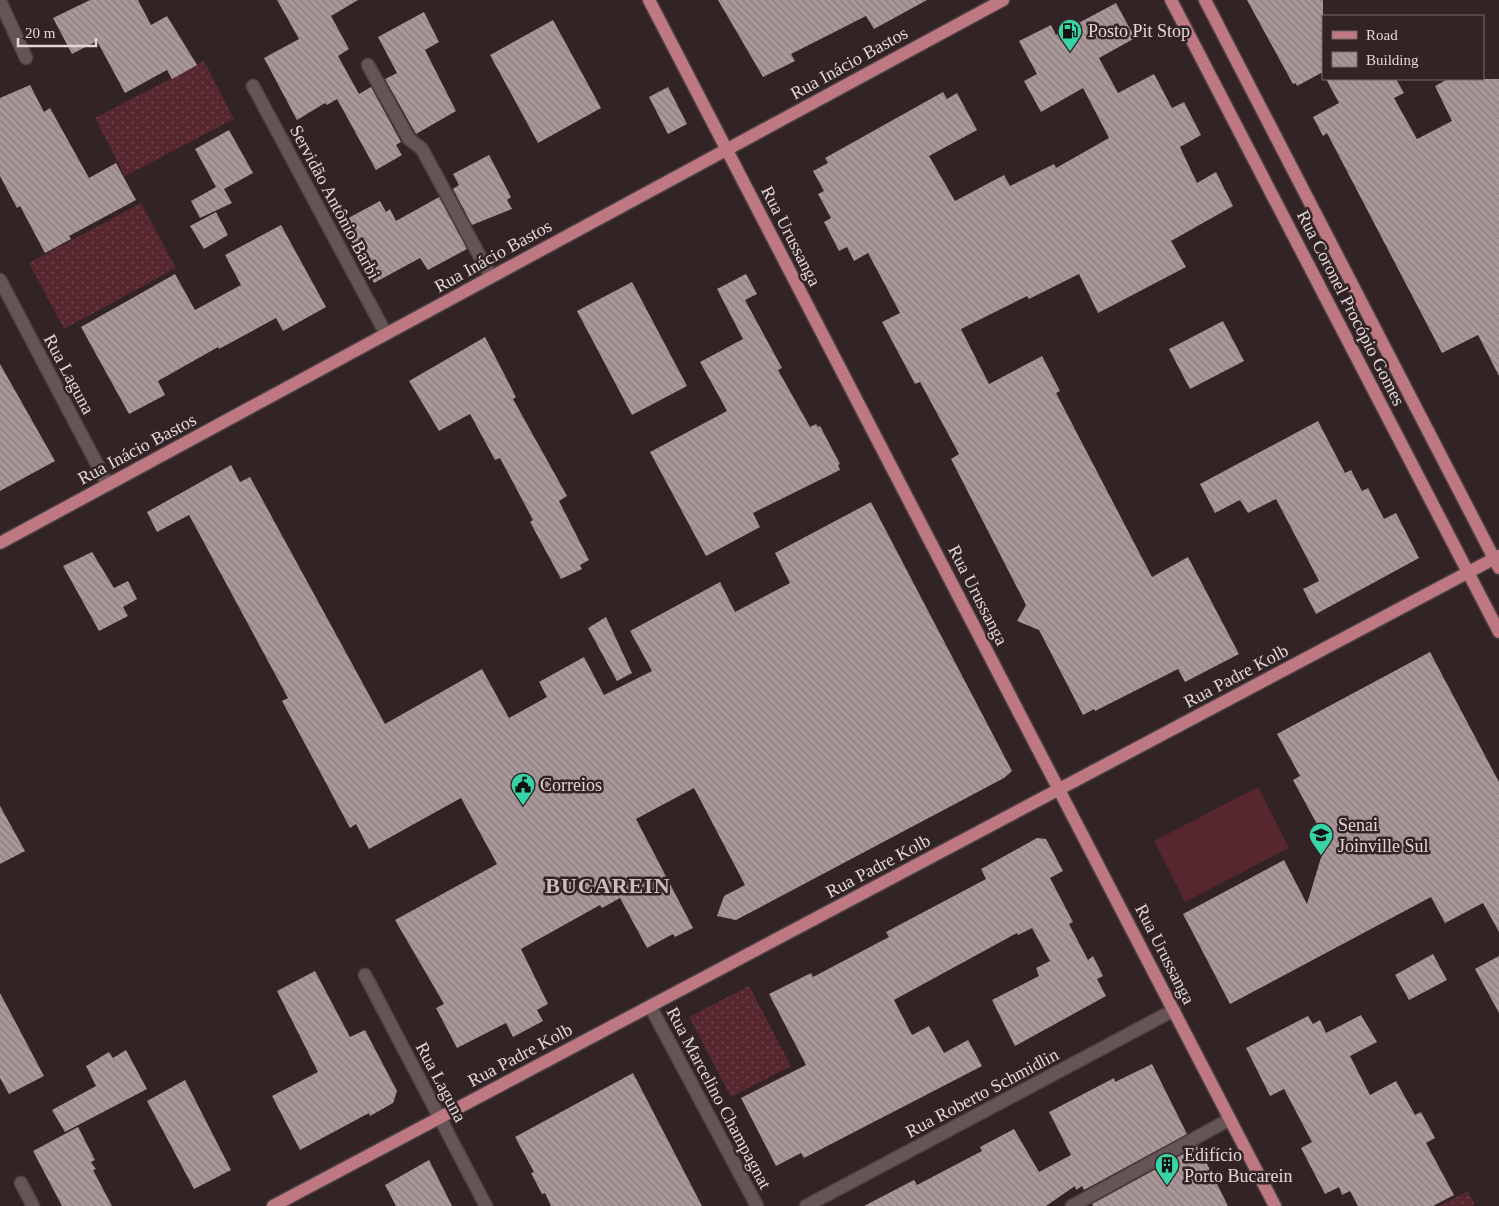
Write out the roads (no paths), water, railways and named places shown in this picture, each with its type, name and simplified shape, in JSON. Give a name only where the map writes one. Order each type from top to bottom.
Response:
[{"type":"main road","name":"Rua Urussanga","points":[[649,0],[1275,1206]]},
{"type":"main road","name":"Rua Inácio Bastos","points":[[0,543],[1003,0]]},
{"type":"main road","name":"Rua Coronel Procópio Gomes","points":[[1171,0],[1499,632]]},
{"type":"main road","name":"Rua Coronel Procópio Gomes","points":[[1205,0],[1497,561]]},
{"type":"main road","name":"Rua Padre Kolb","points":[[273,1206],[1468,573],[1497,561]]},
{"type":"street","points":[[0,1],[26,58]]},
{"type":"street","points":[[368,65],[409,139],[422,149],[491,277]]},
{"type":"street","name":"Servidão Antônio Barbi","points":[[253,86],[386,334]]},
{"type":"street","name":"Rua Laguna","points":[[0,280],[108,485]]},
{"type":"street","name":"Rua Laguna","points":[[365,975],[486,1206]]},
{"type":"street","name":"Rua Marcelino Champagnat","points":[[650,1006],[756,1206]]},
{"type":"street","name":"Rua Roberto Schmidlin","points":[[806,1206],[1174,1010]]},
{"type":"street","points":[[1072,1206],[1230,1119]]},
{"type":"street","points":[[21,1183],[33,1206]]},
{"type":"place","name":"Posto Pit Stop","points":[[1070,52]]},
{"type":"place","name":"Correios","points":[[523,806]]},
{"type":"place","name":"Senai Joinville Sul","points":[[1321,856]]},
{"type":"place","name":"Edifício Porto Bucarein","points":[[1167,1186]]},
{"type":"district","name":"BUCAREIN","points":[[608,885]]}]
